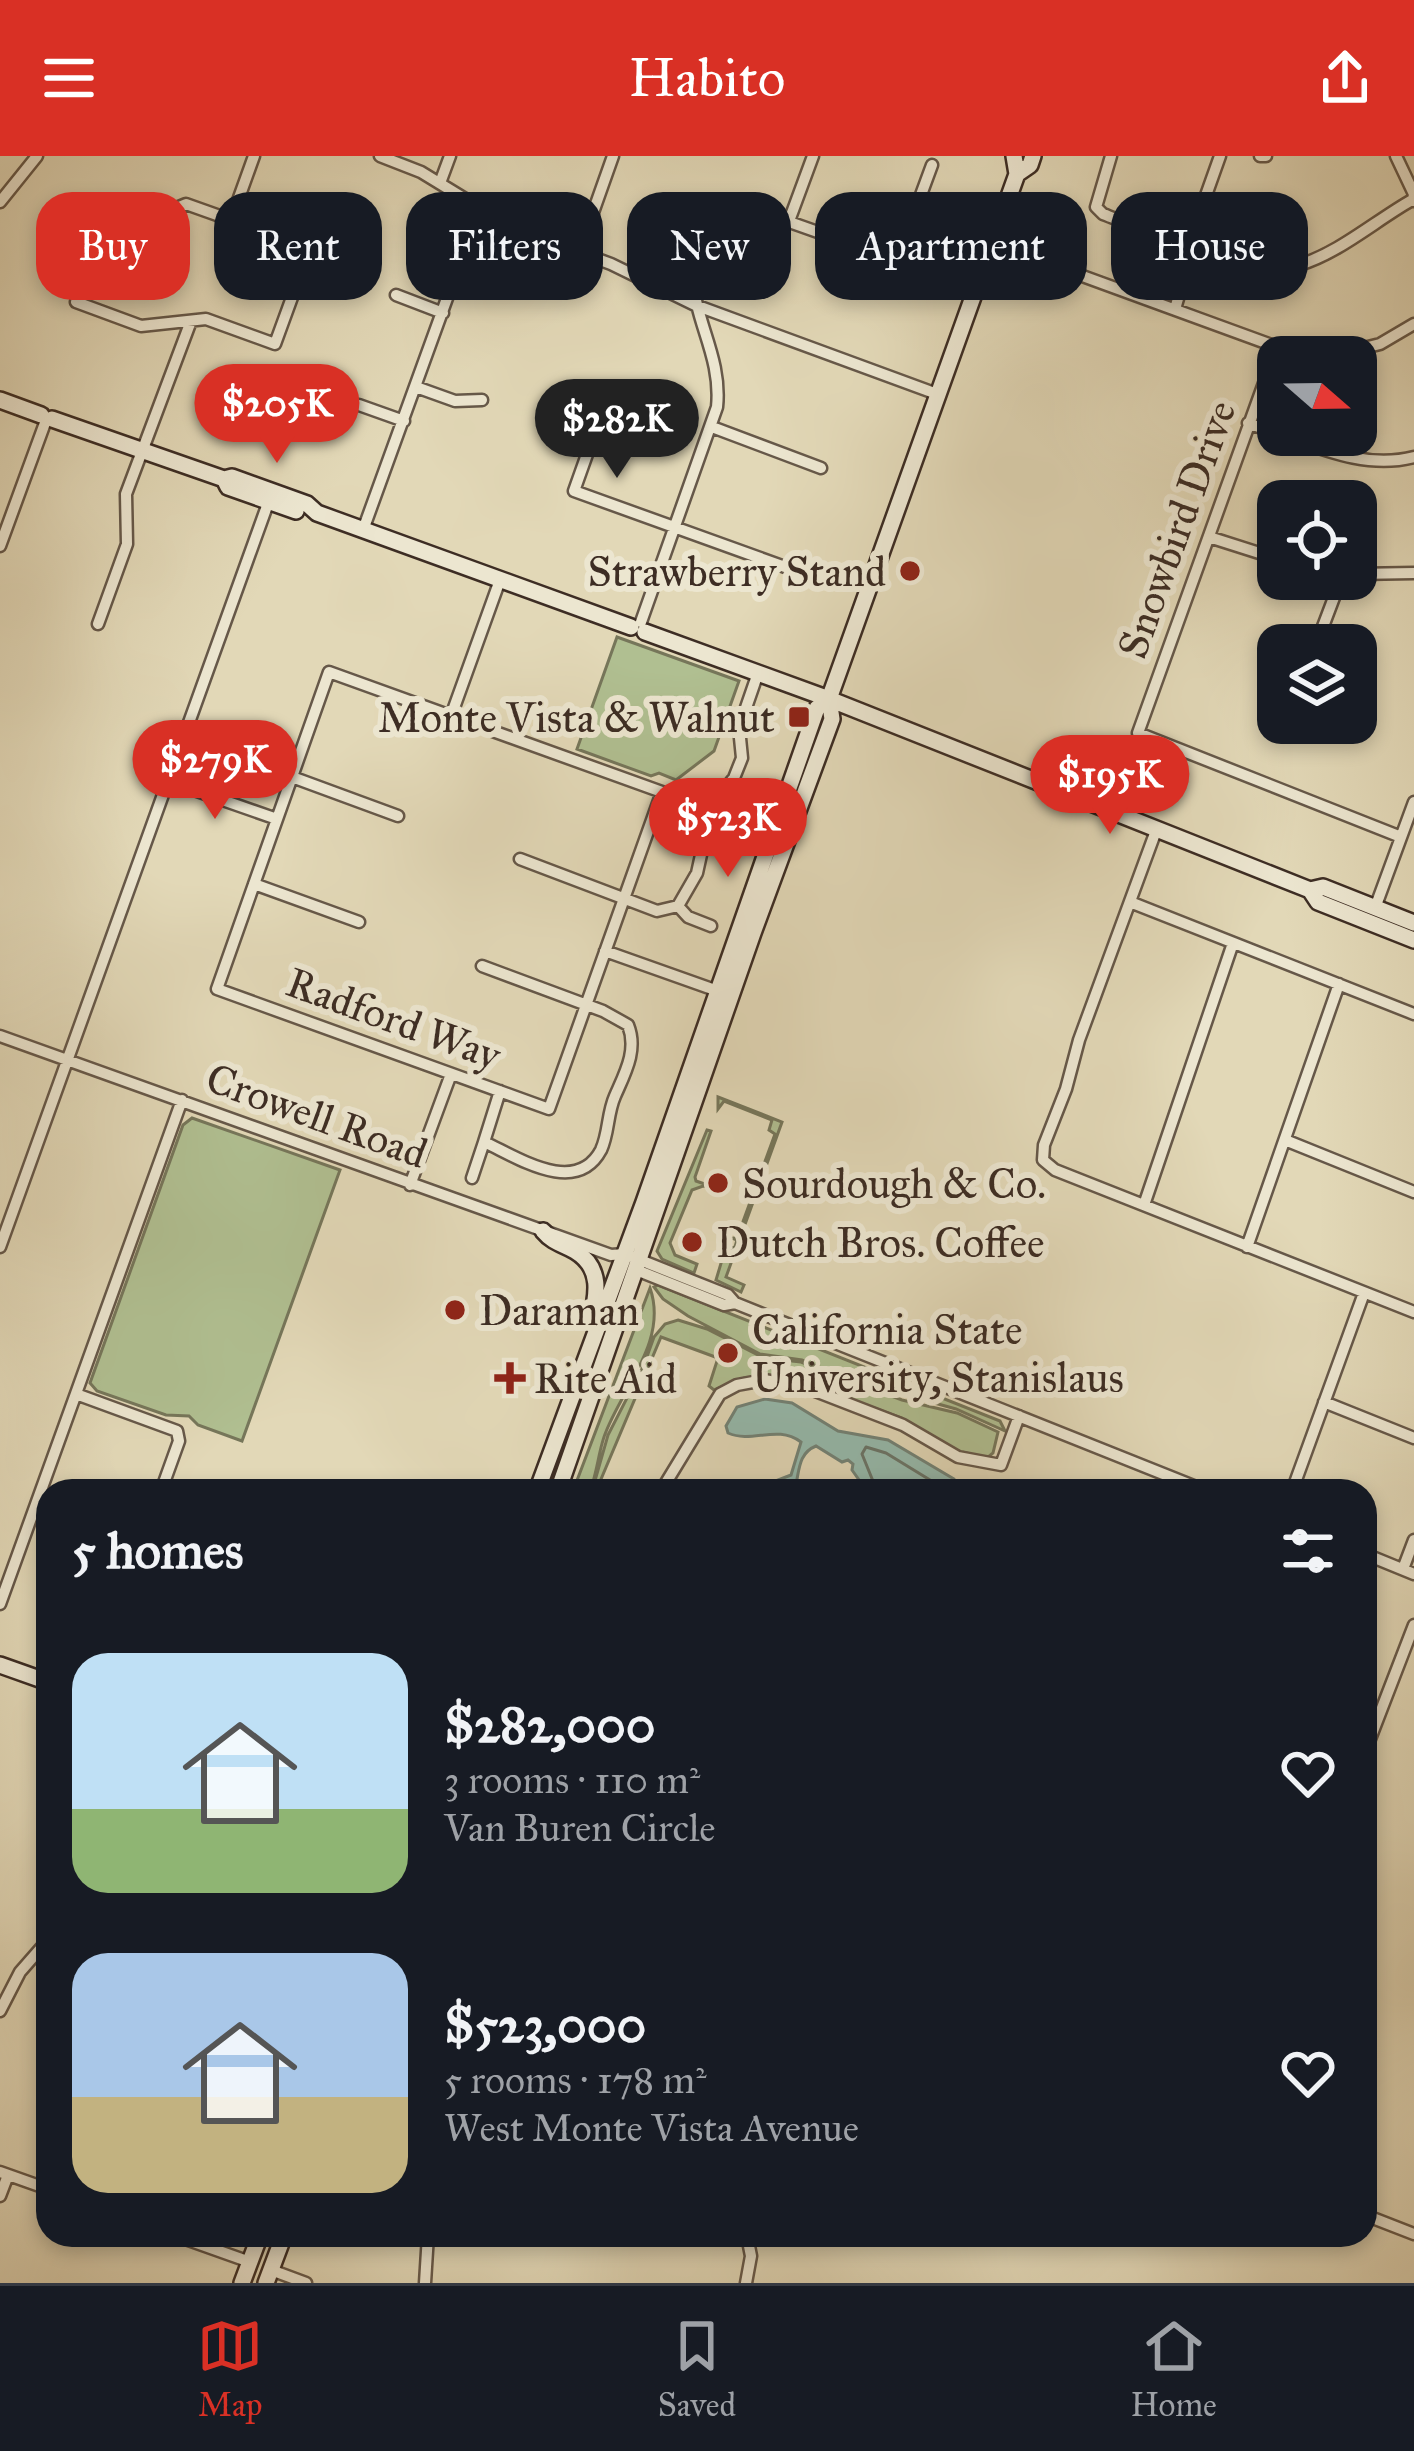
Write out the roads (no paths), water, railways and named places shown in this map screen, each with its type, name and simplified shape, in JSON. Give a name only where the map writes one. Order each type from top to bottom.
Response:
[{"type":"main road","points":[[1015,165],[1030,165],[1033,156]]},
{"type":"main road","points":[[541,1479],[833,714],[830,699],[971,300]]},
{"type":"main road","points":[[0,400],[224,479],[228,487],[270,497],[304,514],[317,513],[830,699],[1310,890],[1318,902],[1414,940]]},
{"type":"main road","points":[[562,1479],[716,990],[817,708],[830,699]]},
{"type":"main road","points":[[1310,890],[1323,887],[1414,923]]},
{"type":"main road","points":[[543,1232],[579,1254],[593,1270],[597,1286],[590,1319],[595,1335]]},
{"type":"main road","points":[[0,1665],[36,1678]]},
{"type":"main road","points":[[242,2283],[256,2247]]},
{"type":"main road","points":[[269,2277],[280,2247]]},
{"type":"street","points":[[0,202],[38,156]]},
{"type":"street","points":[[241,192],[254,156]]},
{"type":"street","points":[[380,156],[453,192]]},
{"type":"street","points":[[440,183],[449,156]]},
{"type":"street","points":[[601,192],[613,156]]},
{"type":"street","points":[[791,216],[813,156]]},
{"type":"street","points":[[1111,156],[1096,207],[1111,217]]},
{"type":"street","points":[[1207,192],[1220,156]]},
{"type":"street","points":[[1308,260],[1413,197],[1396,156]]},
{"type":"street","points":[[791,222],[897,260],[932,165]]},
{"type":"street","points":[[214,214],[186,204],[99,240],[76,302],[141,326],[206,319],[275,344],[291,300]]},
{"type":"street","points":[[603,263],[695,305],[937,394]]},
{"type":"street","points":[[1087,277],[1257,340]]},
{"type":"street","points":[[396,296],[442,313]]},
{"type":"street","points":[[364,530],[447,300]]},
{"type":"street","points":[[639,627],[712,427],[718,398],[717,372],[694,300]]},
{"type":"street","points":[[1175,309],[1177,300]]},
{"type":"street","points":[[98,624],[125,549],[124,499],[191,321]]},
{"type":"street","points":[[1377,345],[1414,324]]},
{"type":"street","points":[[416,387],[455,400],[482,400]]},
{"type":"street","name":"Snowbird Drive","points":[[1257,398],[1138,733],[1401,837]]},
{"type":"street","points":[[359,405],[404,421]]},
{"type":"street","points":[[601,416],[574,490],[785,567]]},
{"type":"street","points":[[0,546],[46,419]]},
{"type":"street","points":[[1247,423],[1257,426]]},
{"type":"street","points":[[712,427],[821,468]]},
{"type":"street","points":[[1341,456],[1385,461],[1414,458]]},
{"type":"street","points":[[0,1247],[270,497]]},
{"type":"street","points":[[1209,537],[1257,552]]},
{"type":"street","points":[[1377,574],[1414,573]]},
{"type":"street","points":[[451,716],[500,580]]},
{"type":"street","points":[[359,922],[254,884],[329,672],[662,792],[586,1004]]},
{"type":"street","points":[[520,859],[657,910],[678,906],[698,873],[712,805],[734,778],[742,758],[739,728],[758,673]]},
{"type":"street","points":[[292,777],[398,815]]},
{"type":"street","points":[[168,781],[278,819]]},
{"type":"street","points":[[1375,908],[1414,802]]},
{"type":"street","points":[[1157,828],[1079,1040],[1042,1160],[1055,1170],[1414,1312]]},
{"type":"street","name":"Radford Way","points":[[254,884],[217,989],[451,1074],[549,1109],[586,1004]]},
{"type":"street","points":[[1130,902],[1414,1014]]},
{"type":"street","points":[[678,906],[688,917],[711,926]]},
{"type":"street","points":[[1144,1204],[1233,944]]},
{"type":"street","points":[[605,951],[716,990]]},
{"type":"street","points":[[482,966],[586,1004],[628,1025],[632,1037],[630,1059],[594,1160],[576,1172],[552,1172],[484,1142]]},
{"type":"street","points":[[1247,1246],[1339,984]]},
{"type":"street","name":"Crowell Road","points":[[0,1036],[627,1260],[724,1305],[735,1304],[1176,1479]]},
{"type":"street","points":[[410,1185],[451,1074]]},
{"type":"street","points":[[472,1178],[500,1091]]},
{"type":"street","points":[[45,1479],[182,1100]]},
{"type":"street","points":[[1285,1140],[1414,1192]]},
{"type":"street","points":[[1296,1479],[1364,1293]]},
{"type":"street","points":[[668,1479],[720,1394],[764,1380],[811,1389],[903,1425],[951,1454],[1001,1465],[1018,1416]]},
{"type":"street","points":[[76,1394],[173,1428],[179,1434],[165,1479]]},
{"type":"street","points":[[1324,1402],[1414,1438]]},
{"type":"street","points":[[0,1604],[36,1505]]},
{"type":"street","points":[[1377,1559],[1408,1571],[1414,1540]]},
{"type":"street","points":[[1377,1721],[1414,1625]]},
{"type":"street","points":[[0,2011],[20,1972],[36,1954]]},
{"type":"street","points":[[0,2196],[4,2174],[36,2185]]},
{"type":"street","points":[[1377,2220],[1414,2234]]},
{"type":"street","points":[[211,2247],[250,2262]]},
{"type":"street","points":[[425,2283],[427,2247]]},
{"type":"street","points":[[746,2283],[749,2247]]},
{"type":"street","points":[[269,2277],[306,2283]]},
{"type":"water","points":[[765,1399],[792,1403],[838,1431],[888,1440],[954,1479],[858,1479],[848,1460],[842,1462],[816,1446],[802,1460],[797,1479],[780,1479],[791,1475],[801,1442],[783,1435],[728,1433],[726,1426],[737,1407]]},
{"type":"place","name":"Strawberry Stand","points":[[910,571]]},
{"type":"place","name":"Monte Vista & Walnut","points":[[799,717]]},
{"type":"place","name":"Sourdough & Co.","points":[[718,1183]]},
{"type":"place","name":"Dutch Bros. Coffee","points":[[692,1242]]},
{"type":"place","name":"Daraman","points":[[455,1310]]},
{"type":"place","name":"California State University, Stanislaus","points":[[728,1353]]},
{"type":"place","name":"Rite Aid","points":[[510,1378]]}]
